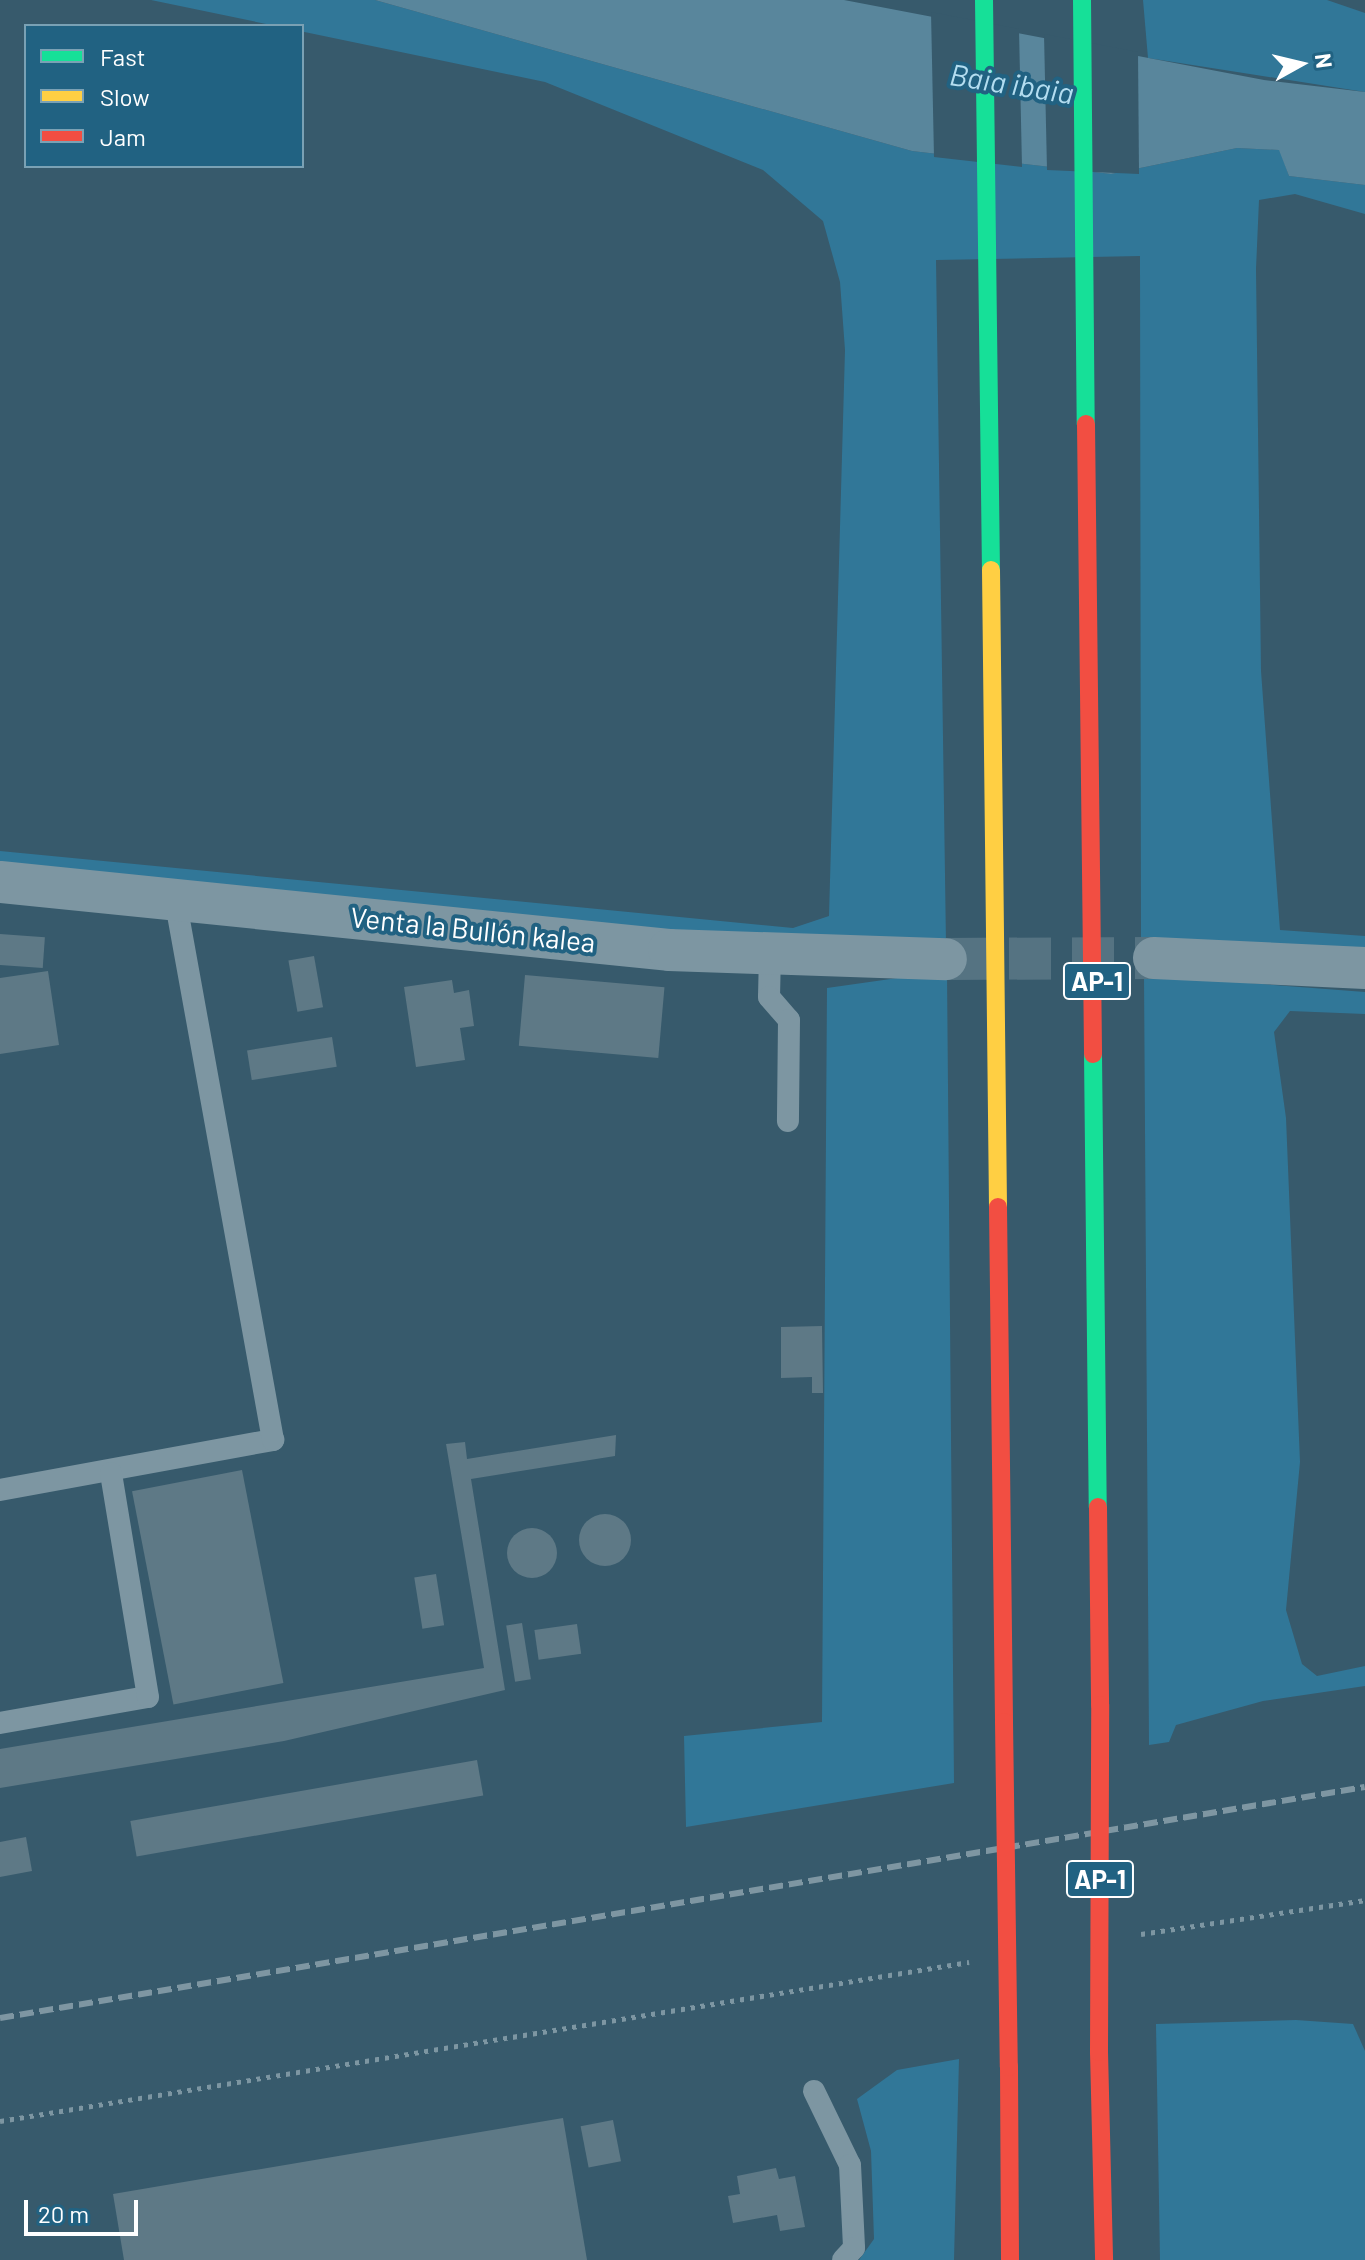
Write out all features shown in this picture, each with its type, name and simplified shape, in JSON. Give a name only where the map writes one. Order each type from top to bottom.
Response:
[{"type":"highway","points":[[984,0],[1010,2260]]},
{"type":"highway","name":"AP-1","points":[[1082,0],[1088,256],[1100,1705],[1099,2052],[1104,2260]]},
{"type":"street","name":"Venta la Bullón kalea","points":[[0,882],[669,950],[946,959]]},
{"type":"street","points":[[1154,958],[1365,968]]},
{"type":"lane","points":[[0,1490],[111,1473],[273,1440],[175,898]]},
{"type":"lane","points":[[770,953],[769,997],[789,1020],[788,1121]]},
{"type":"lane","points":[[0,1723],[148,1697],[111,1473]]},
{"type":"lane","points":[[814,2091],[850,2165],[854,2248],[843,2260]]},
{"type":"path","points":[[1131,1935],[1365,1900]]},
{"type":"path","points":[[0,2121],[977,1961]]},
{"type":"shaded area","points":[[151,0],[375,0],[912,151],[1111,174],[1237,148],[1280,150],[1289,176],[1365,185],[1365,214],[1295,194],[1259,200],[1256,269],[1261,671],[1280,930],[1365,936],[1365,950],[1141,945],[1140,256],[936,260],[946,943],[598,930],[0,862],[0,851],[793,928],[829,916],[845,350],[840,282],[823,221],[763,170],[545,82],[304,32],[304,24],[266,24]]},
{"type":"shaded area","points":[[1143,0],[1327,0],[1365,13],[1365,92],[1148,58]]},
{"type":"shaded area","points":[[947,971],[954,1783],[686,1827],[684,1736],[822,1722],[827,988]]},
{"type":"shaded area","points":[[1144,975],[1365,992],[1365,1014],[1290,1011],[1274,1032],[1286,1118],[1300,1462],[1286,1610],[1302,1664],[1317,1676],[1365,1666],[1365,1686],[1263,1701],[1176,1725],[1169,1742],[1149,1745]]},
{"type":"shaded area","points":[[1296,2020],[1353,2024],[1365,2051],[1365,2260],[1160,2260],[1156,2024]]},
{"type":"shaded area","points":[[959,2059],[954,2260],[859,2260],[874,2239],[871,2151],[857,2099],[897,2070]]},
{"type":"water","name":"Baia ibaia","points":[[375,0],[844,0],[1264,80],[1365,92],[1365,185],[1289,176],[1279,150],[1237,148],[1111,174],[912,151]]},
{"type":"pier","points":[[931,12],[1019,29],[1022,167],[934,157]]},
{"type":"pier","points":[[1044,34],[1138,52],[1139,174],[1047,170]]},
{"type":"building","points":[[0,934],[45,937],[43,968],[0,965]]},
{"type":"building","points":[[314,956],[323,1007],[297,1012],[288,961]]},
{"type":"building","points":[[48,971],[59,1045],[0,1054],[0,978]]},
{"type":"building","points":[[525,975],[664,987],[658,1058],[519,1046]]},
{"type":"building","points":[[452,980],[454,993],[469,990],[474,1026],[460,1028],[465,1060],[416,1067],[404,987]]},
{"type":"building","points":[[332,1037],[337,1067],[252,1080],[247,1050]]},
{"type":"building","points":[[822,1326],[823,1393],[812,1393],[812,1377],[781,1378],[781,1327]]},
{"type":"building","points":[[616,1435],[615,1456],[471,1479],[505,1690],[284,1741],[0,1788],[0,1749],[484,1668],[446,1444],[465,1442],[467,1459]]},
{"type":"building","points":[[242,1470],[283,1683],[173,1704],[132,1491]]},
{"type":"building","points":[[605,1514],[623,1522],[631,1540],[623,1558],[605,1566],[587,1558],[579,1540],[587,1522]]},
{"type":"building","points":[[532,1528],[550,1535],[557,1553],[550,1571],[532,1578],[514,1571],[507,1553],[514,1535]]},
{"type":"building","points":[[436,1574],[444,1625],[422,1629],[414,1577]]},
{"type":"building","points":[[522,1623],[531,1679],[515,1682],[506,1626]]},
{"type":"building","points":[[577,1624],[581,1654],[539,1660],[534,1630]]},
{"type":"building","points":[[477,1760],[483,1795],[137,1857],[130,1821]]},
{"type":"building","points":[[26,1837],[32,1871],[0,1877],[0,1842]]},
{"type":"building","points":[[563,2118],[587,2260],[124,2260],[113,2194]]},
{"type":"building","points":[[613,2120],[621,2161],[589,2168],[581,2126]]},
{"type":"building","points":[[776,2168],[779,2179],[795,2176],[805,2227],[780,2231],[777,2215],[733,2223],[728,2196],[740,2194],[737,2176]]},
{"type":"tunnel","points":[[946,959],[1154,958]]},
{"type":"railway","points":[[0,2018],[1365,1787]]},
{"type":"traffic: fast","points":[[984,0],[991,570]]},
{"type":"traffic: fast","points":[[1082,0],[1086,424]]},
{"type":"traffic: fast","points":[[1093,1054],[1098,1507]]},
{"type":"traffic: slow","points":[[991,570],[998,1207]]},
{"type":"traffic: jam","points":[[1086,424],[1093,1054]]},
{"type":"traffic: jam","points":[[998,1207],[1004,1722]]},
{"type":"traffic: jam","points":[[1098,1507],[1100,1705]]},
{"type":"traffic: jam","points":[[1099,2052],[1100,1705]]},
{"type":"traffic: jam","points":[[1004,1722],[1009,2067]]},
{"type":"traffic: jam","points":[[1099,2052],[1104,2260]]},
{"type":"traffic: jam","points":[[1009,2067],[1010,2260]]}]
